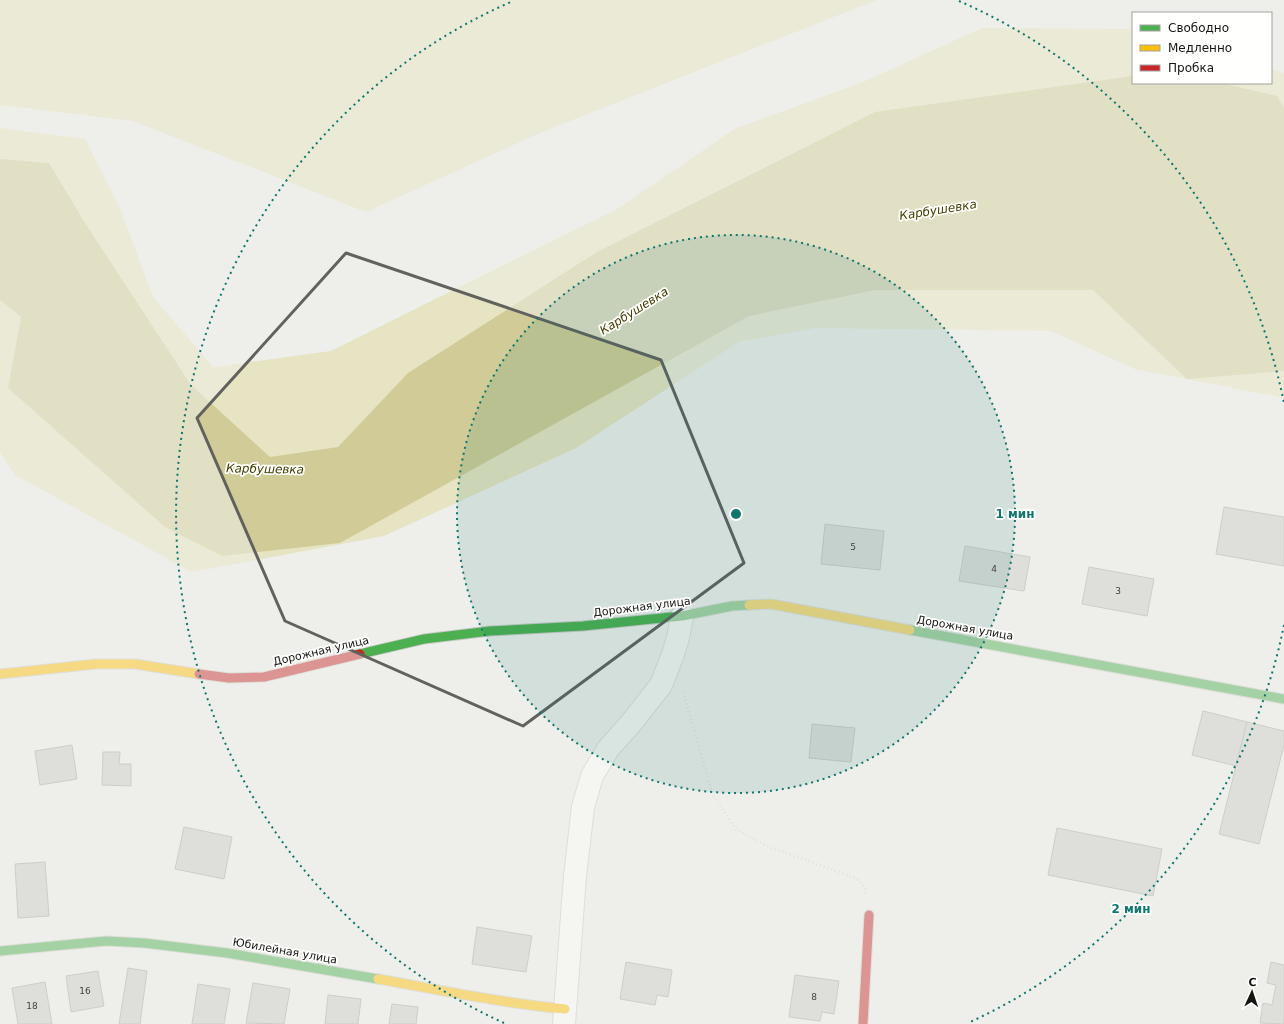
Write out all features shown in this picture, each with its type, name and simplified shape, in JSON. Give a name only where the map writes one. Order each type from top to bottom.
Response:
[{"type":"street","name":"Дорожная улица","points":[[0,674],[96,664],[135,664],[229,678],[264,677],[424,639],[490,631],[583,626],[682,616],[732,606],[771,604],[1284,699]]},
{"type":"street","points":[[565,1016],[583,806],[592,776],[608,749],[632,722],[661,685],[678,638],[682,616]]},
{"type":"street","points":[[864,1024],[869,914]]},
{"type":"street","name":"Юбилейная улица","points":[[0,950],[106,941],[144,943],[227,953],[533,1006],[565,1016]]},
{"type":"path","points":[[672,657],[713,795],[736,828],[769,847],[856,878],[865,888],[869,914]]},
{"type":"highlighted area","points":[[346,253],[661,360],[744,563],[523,726],[285,621],[197,418]]},
{"type":"shaded area","points":[[0,0],[877,0],[542,132],[366,212],[133,121],[0,105]]},
{"type":"shaded area","points":[[982,28],[1132,29],[1132,84],[1272,84],[1272,69],[1284,73],[1284,398],[1135,369],[1051,331],[815,328],[739,342],[576,448],[384,536],[192,572],[15,475],[0,452],[0,128],[85,139],[119,206],[153,297],[213,367],[331,351],[619,208],[736,128],[861,83]]},
{"type":"water","points":[[1132,76],[1132,84],[1224,84],[1277,96],[1284,108],[1284,371],[1187,379],[1093,290],[875,290],[749,316],[340,543],[222,556],[165,527],[8,388],[27,286],[0,288],[0,159],[49,163],[85,223],[191,385],[270,457],[338,447],[408,373],[597,252],[875,112]]},
{"type":"building","points":[[1224,507],[1284,517],[1284,566],[1216,554]]},
{"type":"building","points":[[825,524],[884,531],[880,570],[821,564]]},
{"type":"building","points":[[965,546],[1030,557],[1024,591],[959,581]]},
{"type":"building","points":[[1089,567],[1154,579],[1147,616],[1082,604]]},
{"type":"building","points":[[1203,711],[1247,722],[1236,766],[1192,755]]},
{"type":"building","points":[[1247,722],[1284,731],[1284,745],[1259,844],[1219,834]]},
{"type":"building","points":[[812,724],[855,728],[851,762],[809,758]]},
{"type":"building","points":[[72,745],[77,779],[40,785],[35,751]]},
{"type":"building","points":[[103,752],[120,752],[119,764],[131,764],[131,786],[102,785]]},
{"type":"building","points":[[184,827],[232,837],[224,879],[175,869]]},
{"type":"building","points":[[1057,828],[1162,849],[1153,896],[1048,875]]},
{"type":"building","points":[[45,862],[49,916],[18,918],[15,864]]},
{"type":"building","points":[[477,927],[532,936],[526,972],[472,964]]},
{"type":"building","points":[[626,962],[672,970],[668,997],[657,995],[655,1005],[620,999]]},
{"type":"building","points":[[1271,962],[1284,965],[1284,1024],[1260,1023],[1263,1003],[1272,1005],[1276,985],[1267,983]]},
{"type":"building","points":[[128,968],[147,971],[140,1024],[119,1024]]},
{"type":"building","points":[[98,971],[104,1006],[71,1012],[66,976]]},
{"type":"building","points":[[795,975],[839,981],[834,1014],[822,1012],[820,1021],[789,1017]]},
{"type":"building","points":[[45,982],[52,1024],[18,1024],[12,988]]},
{"type":"building","points":[[253,983],[290,989],[284,1024],[246,1023]]},
{"type":"building","points":[[198,984],[230,989],[224,1024],[192,1024]]},
{"type":"building","points":[[328,995],[361,999],[358,1024],[325,1024]]},
{"type":"building","points":[[392,1004],[418,1007],[416,1024],[389,1024]]},
{"type":"waterway","name":"Карбушевка","points":[[0,273],[35,301],[63,337]]},
{"type":"traffic: fast","points":[[360,654],[424,639],[490,631],[583,626],[682,616],[732,606],[749,605]]},
{"type":"traffic: fast","points":[[910,630],[1284,699]]},
{"type":"traffic: fast","points":[[0,951],[106,941],[144,943],[227,953],[378,979]]},
{"type":"traffic: slow","points":[[749,605],[771,604],[910,630]]},
{"type":"traffic: slow","points":[[0,674],[96,664],[135,664],[199,674]]},
{"type":"traffic: slow","points":[[378,979],[494,1000],[565,1009]]},
{"type":"traffic: jam","points":[[199,674],[229,678],[264,677],[360,654]]},
{"type":"traffic: jam","points":[[863,1024],[869,915]]}]
